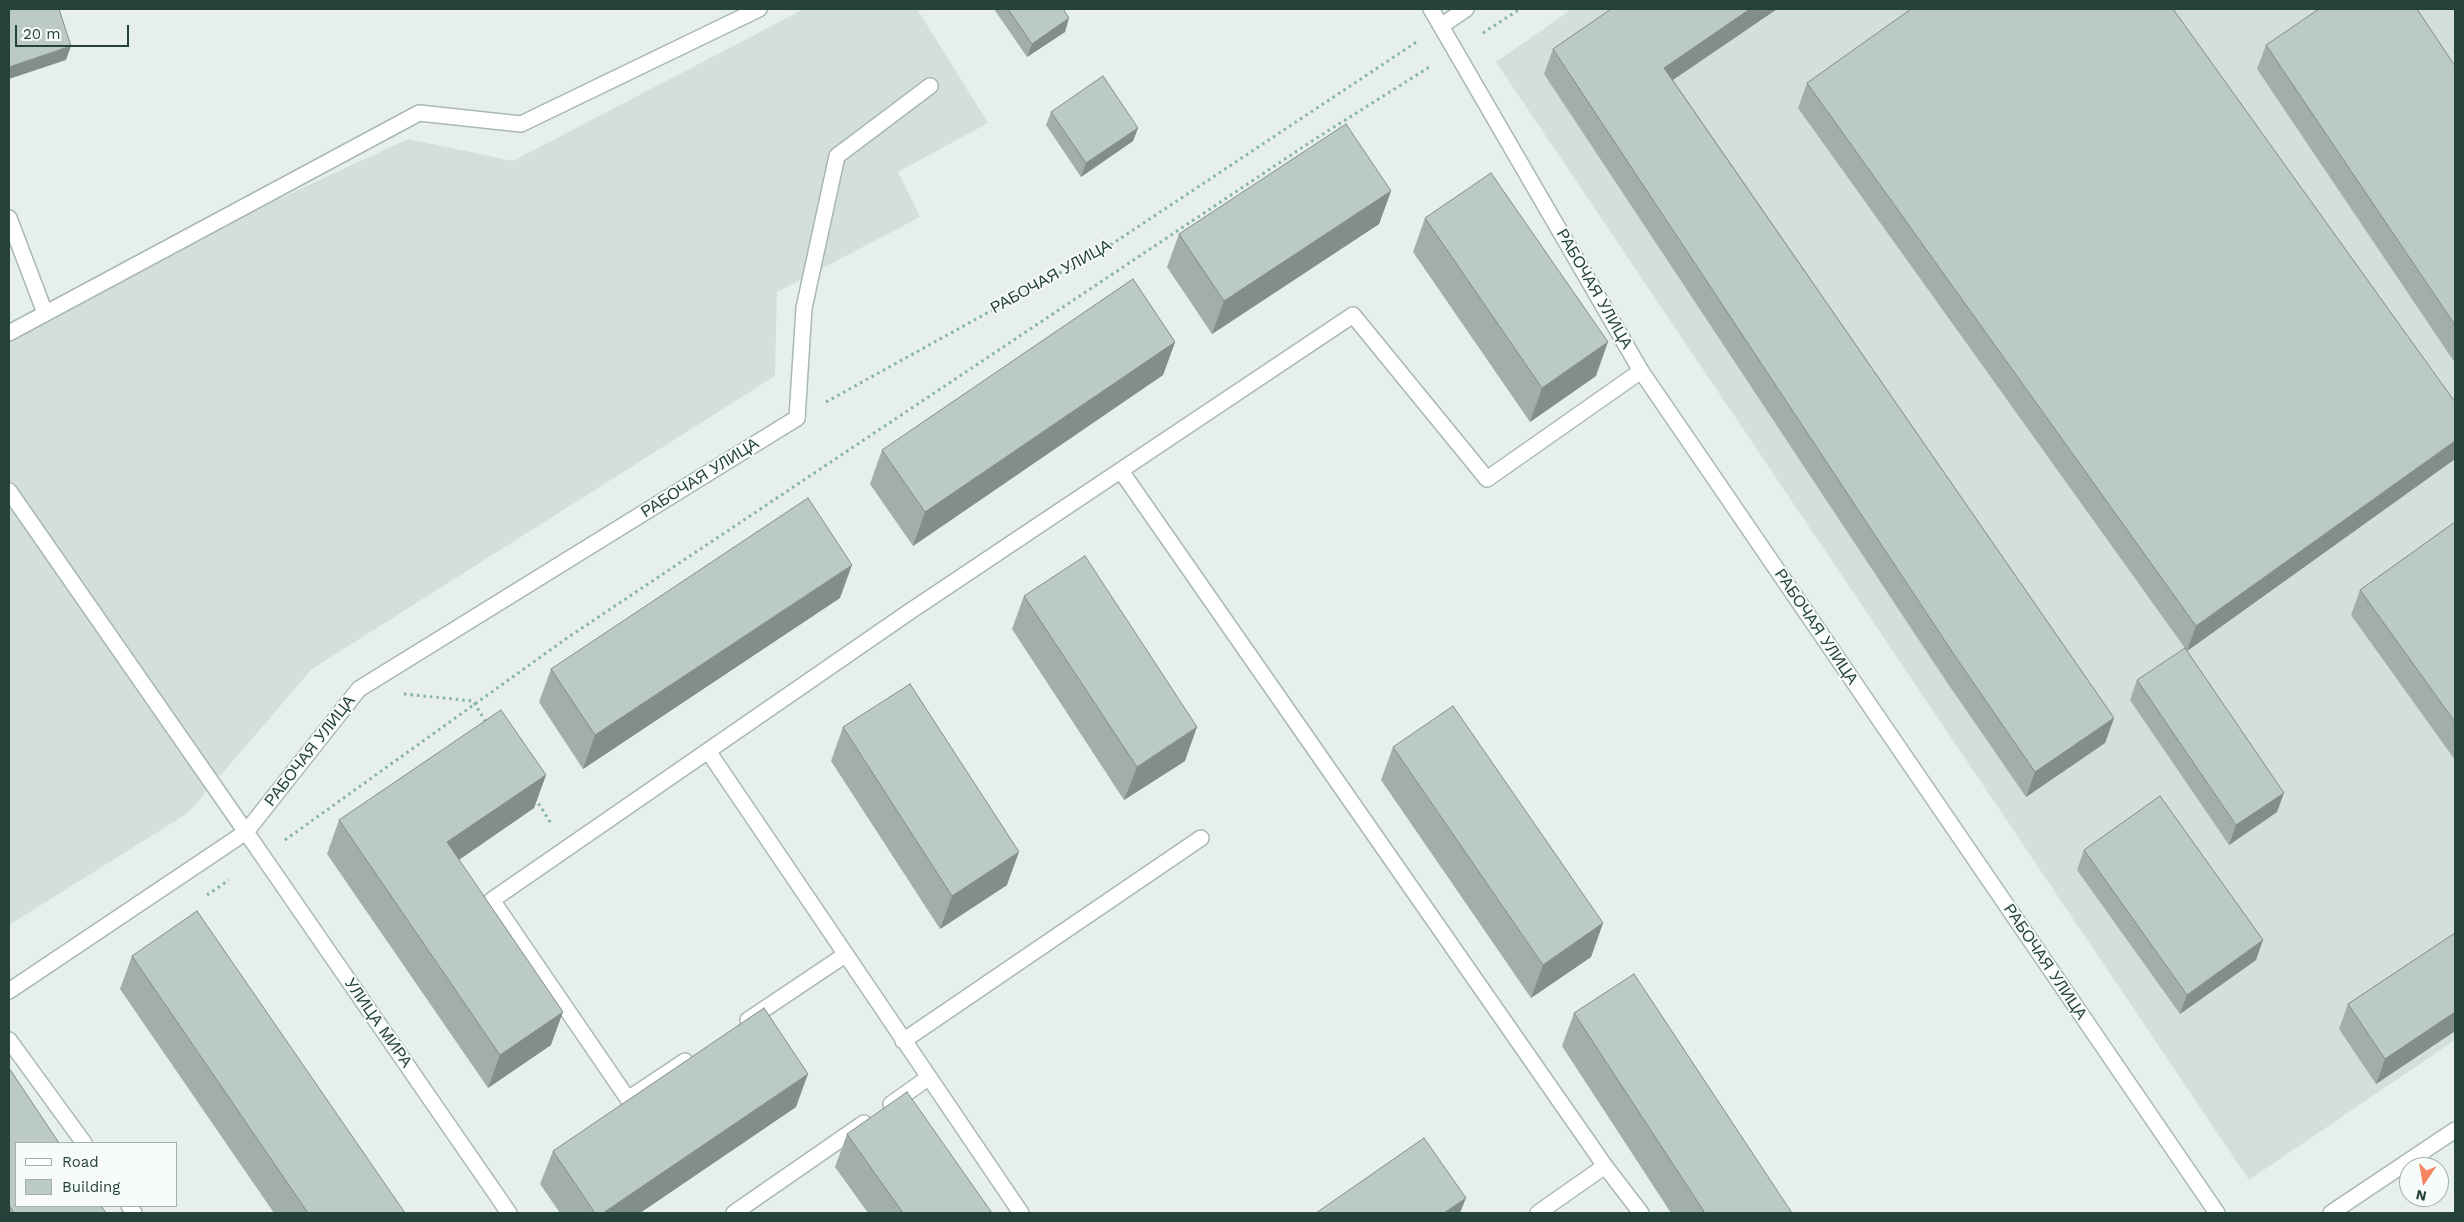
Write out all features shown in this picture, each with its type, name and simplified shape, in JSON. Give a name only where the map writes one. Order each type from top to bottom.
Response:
[{"type":"street","points":[[9,334],[419,113],[521,124],[759,9]]},
{"type":"street","name":"РАБОЧАЯ УЛИЦА","points":[[1431,9],[1641,371],[2217,1213]]},
{"type":"street","points":[[1441,26],[1466,9]]},
{"type":"street","points":[[797,418],[804,308],[837,156],[930,86]]},
{"type":"street","points":[[9,218],[45,313]]},
{"type":"street","points":[[701,1051],[628,1099],[492,900],[909,612],[1353,315],[1486,479],[1641,371]]},
{"type":"street","name":"РАБОЧАЯ УЛИЦА","points":[[9,991],[246,832],[359,689],[797,418]]},
{"type":"street","points":[[1121,471],[1605,1166],[1641,1213]]},
{"type":"street","name":"УЛИЦА МИРА","points":[[9,491],[509,1213]]},
{"type":"street","points":[[708,751],[1021,1213]]},
{"type":"street","points":[[904,1041],[1201,838]]},
{"type":"street","points":[[733,1030],[845,955]]},
{"type":"street","points":[[9,1040],[83,1142]]},
{"type":"street","points":[[734,1213],[928,1078]]},
{"type":"street","points":[[2331,1213],[2455,1130]]},
{"type":"street","points":[[1538,1213],[1605,1166]]},
{"type":"path","points":[[1477,37],[1520,9]]},
{"type":"path","name":"РАБОЧАЯ УЛИЦА","points":[[797,418],[1112,244],[1441,26]]},
{"type":"path","points":[[281,843],[575,632],[1314,138],[1436,62]]},
{"type":"path","points":[[359,689],[473,701],[488,725]]},
{"type":"path","points":[[530,791],[567,848]]},
{"type":"path","points":[[200,899],[233,877]]},
{"type":"shaded area","points":[[804,9],[917,9],[988,123],[898,172],[920,217],[777,292],[775,376],[312,669],[188,813],[9,925],[9,324],[408,139],[513,161]]},
{"type":"shaded area","points":[[1572,9],[2455,9],[2455,1040],[2249,1180],[1496,62]]},
{"type":"building","points":[[9,9],[59,9],[71,46],[9,67]]},
{"type":"building","points":[[1008,9],[1063,9],[1069,18],[1032,44]]},
{"type":"building","points":[[1611,9],[1750,9],[1664,68],[2114,718],[2035,772],[1955,656],[1553,49]]},
{"type":"building","points":[[1911,9],[2173,9],[2455,402],[2455,441],[2196,626],[1807,83]]},
{"type":"building","points":[[2319,9],[2417,9],[2455,66],[2455,325],[2266,45]]},
{"type":"building","points":[[1103,76],[1138,128],[1086,163],[1051,112]]},
{"type":"building","points":[[1346,124],[1391,191],[1224,301],[1179,234]]},
{"type":"building","points":[[1491,173],[1608,342],[1542,388],[1425,218]]},
{"type":"building","points":[[1133,279],[1175,342],[925,512],[882,450]]},
{"type":"building","points":[[808,498],[852,565],[595,735],[551,669]]},
{"type":"building","points":[[2455,522],[2455,722],[2360,590]]},
{"type":"building","points":[[1085,556],[1197,727],[1137,767],[1024,596]]},
{"type":"building","points":[[2185,648],[2284,793],[2236,825],[2137,680]]},
{"type":"building","points":[[910,684],[1019,852],[952,896],[843,727]]},
{"type":"building","points":[[1453,706],[1603,923],[1543,965],[1393,747]]},
{"type":"building","points":[[501,710],[546,775],[447,842],[563,1012],[500,1055],[339,820]]},
{"type":"building","points":[[2160,796],[2263,940],[2187,995],[2084,850]]},
{"type":"building","points":[[197,911],[405,1213],[308,1213],[132,956]]},
{"type":"building","points":[[2455,933],[2455,1012],[2385,1059],[2348,1004]]},
{"type":"building","points":[[1634,974],[1792,1213],[1705,1213],[1574,1013]]},
{"type":"building","points":[[764,1008],[808,1074],[603,1213],[595,1213],[553,1151]]},
{"type":"building","points":[[9,1068],[58,1142],[15,1142],[15,1207],[102,1207],[106,1213],[14,1213],[9,1205]]},
{"type":"building","points":[[907,1092],[992,1213],[903,1213],[847,1134]]},
{"type":"building","points":[[1424,1138],[1466,1198],[1444,1213],[1316,1213]]}]
